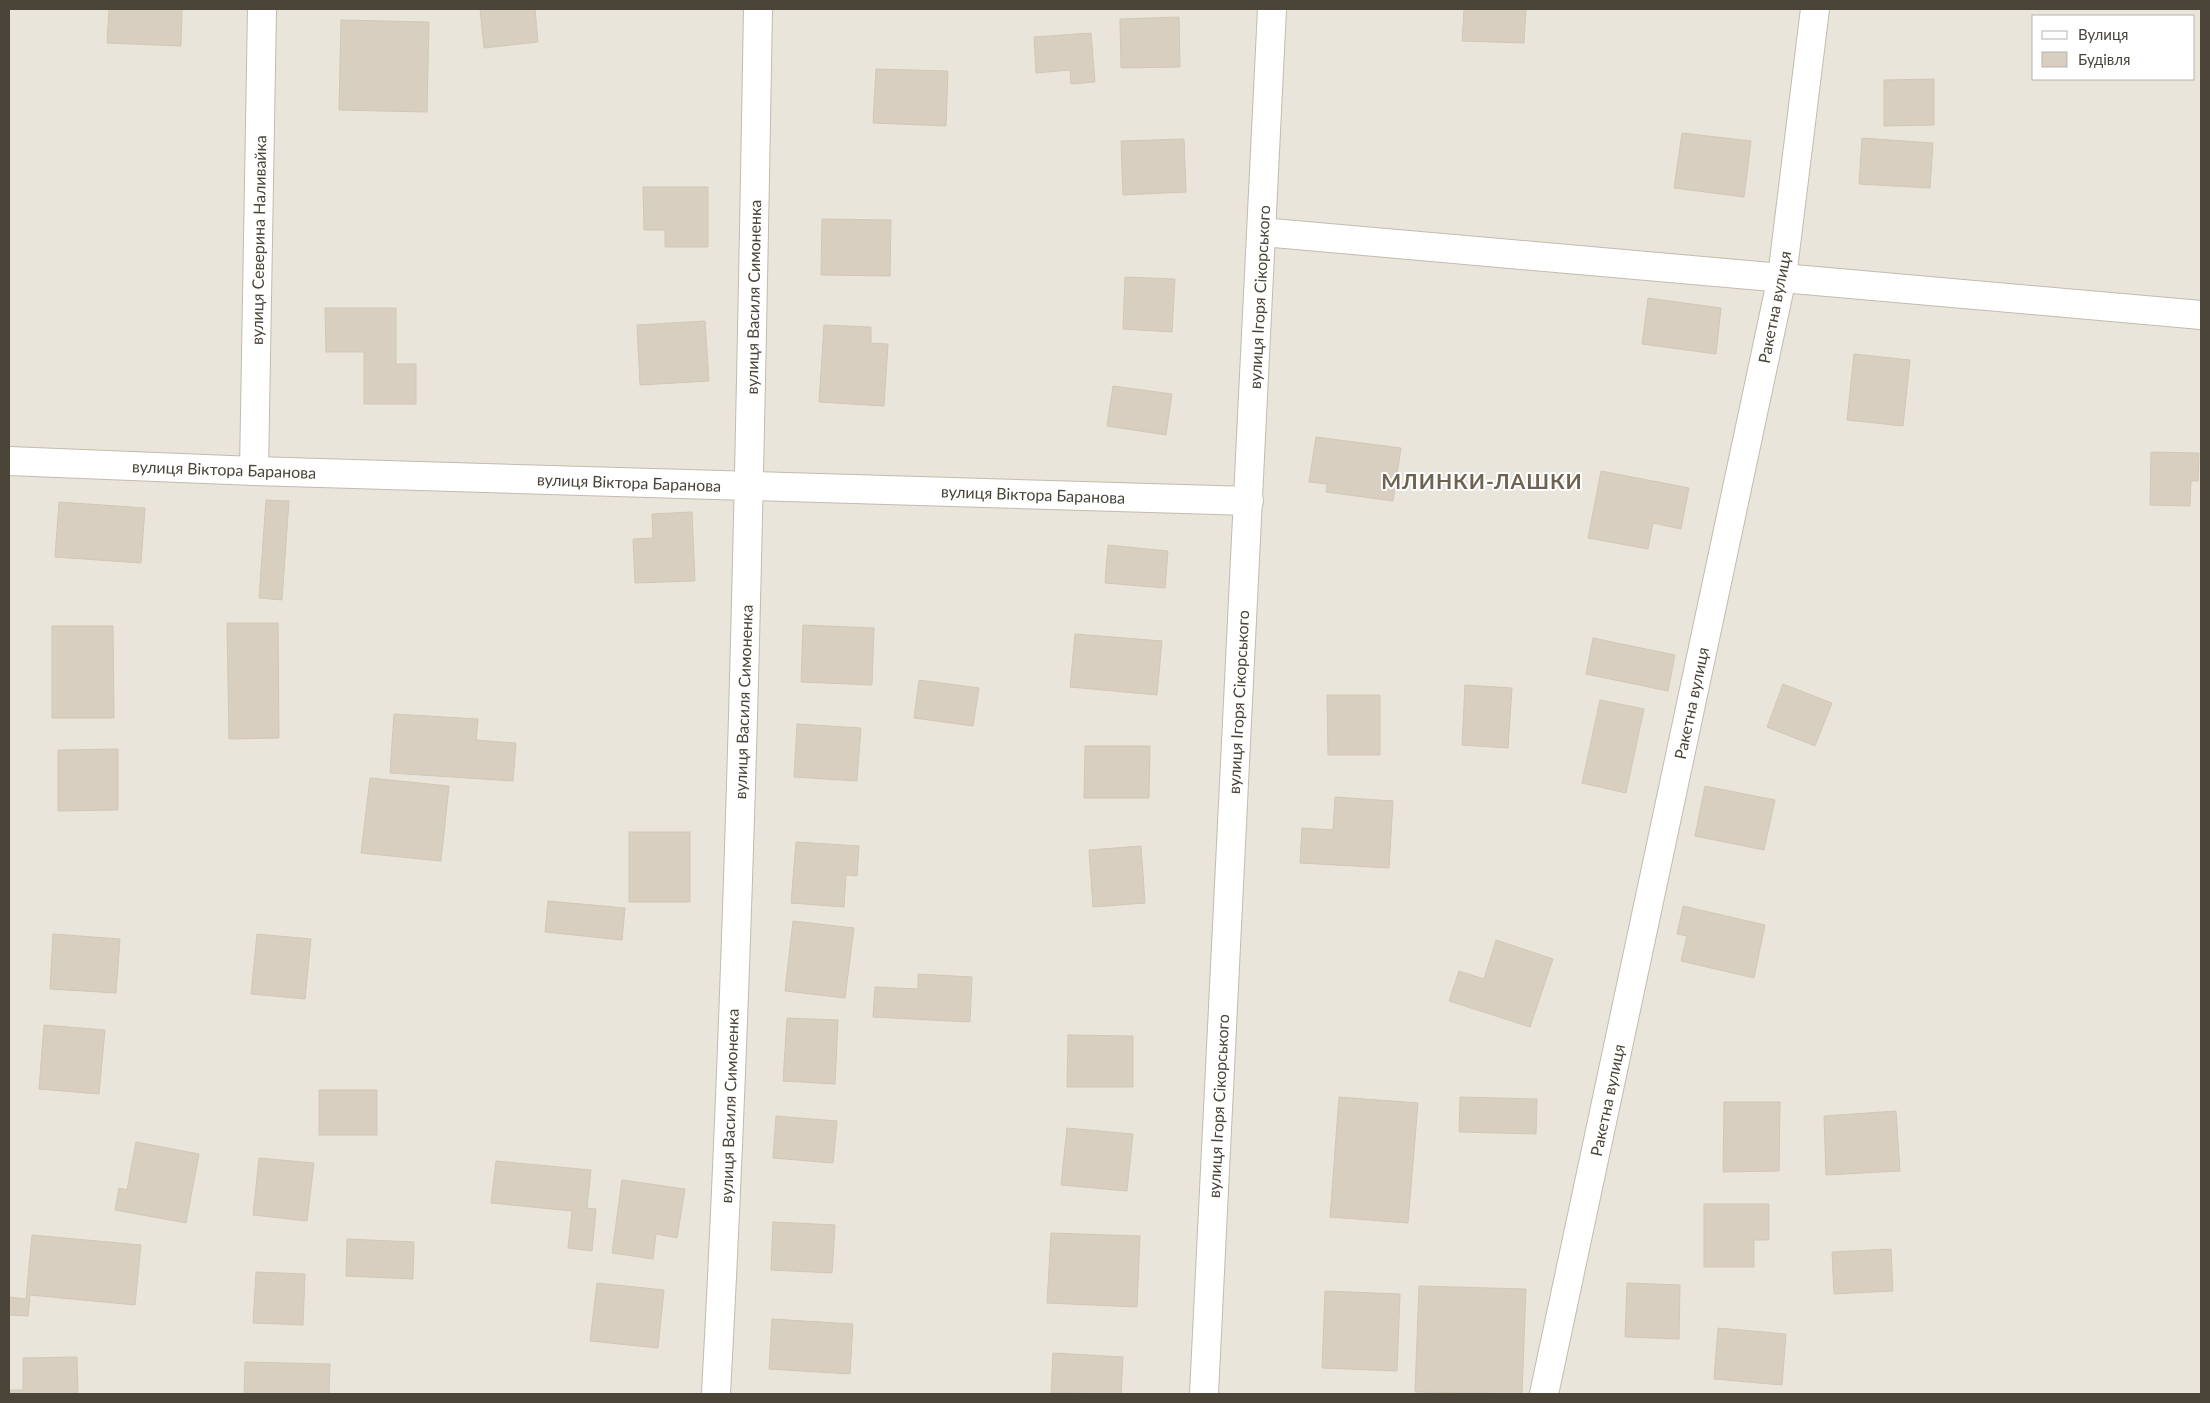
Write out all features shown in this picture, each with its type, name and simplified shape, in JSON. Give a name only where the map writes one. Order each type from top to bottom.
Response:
[{"type":"street","name":"вулиця Северина Наливайка","points":[[254,471],[262,9]]},
{"type":"street","name":"вулиця Василя Симоненка","points":[[716,1394],[726,1218],[750,486],[758,9]]},
{"type":"street","name":"вулиця Ігоря Сікорського","points":[[1204,1394],[1272,9]]},
{"type":"street","name":"Ракетна вулиця","points":[[1544,1394],[1782,277],[1815,9]]},
{"type":"street","points":[[1262,232],[2201,315]]},
{"type":"street","name":"вулиця Віктора Баранова","points":[[9,461],[254,471],[1249,501]]},
{"type":"shaded area","points":[[9,9],[2201,9],[2201,1394],[9,1394]]},
{"type":"building","points":[[109,9],[182,9],[181,46],[107,43]]},
{"type":"building","points":[[480,9],[535,9],[538,42],[484,48]]},
{"type":"building","points":[[1464,9],[1526,9],[1524,43],[1462,41]]},
{"type":"building","points":[[1179,17],[1180,67],[1121,68],[1120,19]]},
{"type":"building","points":[[341,20],[429,22],[427,112],[339,110]]},
{"type":"building","points":[[1091,33],[1095,82],[1071,84],[1070,70],[1036,73],[1034,37]]},
{"type":"building","points":[[876,69],[948,71],[946,126],[873,123]]},
{"type":"building","points":[[1934,79],[1934,125],[1884,126],[1884,80]]},
{"type":"building","points":[[1682,133],[1751,141],[1744,197],[1674,188]]},
{"type":"building","points":[[1862,138],[1933,143],[1930,188],[1859,184]]},
{"type":"building","points":[[1184,139],[1186,192],[1123,195],[1121,141]]},
{"type":"building","points":[[643,187],[708,187],[708,247],[665,247],[665,230],[644,230]]},
{"type":"building","points":[[822,219],[891,220],[890,276],[821,275]]},
{"type":"building","points":[[1125,277],[1175,279],[1172,332],[1123,329]]},
{"type":"building","points":[[1648,298],[1721,308],[1716,354],[1642,344]]},
{"type":"building","points":[[325,308],[396,308],[396,364],[416,364],[416,404],[364,404],[364,352],[326,352]]},
{"type":"building","points":[[705,321],[709,381],[640,385],[637,325]]},
{"type":"building","points":[[824,325],[871,327],[871,343],[888,344],[884,406],[819,402]]},
{"type":"building","points":[[1854,354],[1910,360],[1903,426],[1847,420]]},
{"type":"building","points":[[1113,386],[1172,394],[1166,435],[1107,426]]},
{"type":"building","points":[[1316,437],[1401,448],[1393,501],[1326,492],[1327,484],[1309,482]]},
{"type":"building","points":[[2151,452],[2199,453],[2198,481],[2191,481],[2190,506],[2150,505]]},
{"type":"building","points":[[1601,471],[1689,488],[1681,529],[1653,523],[1648,549],[1588,538]]},
{"type":"building","points":[[266,500],[289,501],[282,600],[259,598]]},
{"type":"building","points":[[59,502],[145,508],[141,563],[55,557]]},
{"type":"building","points":[[692,512],[695,581],[635,583],[633,539],[653,538],[652,514]]},
{"type":"building","points":[[1108,545],[1168,551],[1165,588],[1105,583]]},
{"type":"building","points":[[227,623],[278,623],[279,738],[229,739]]},
{"type":"building","points":[[803,625],[874,628],[872,685],[801,682]]},
{"type":"building","points":[[52,626],[113,626],[114,718],[52,718]]},
{"type":"building","points":[[1075,634],[1162,641],[1157,695],[1070,687]]},
{"type":"building","points":[[1593,638],[1675,655],[1668,691],[1586,674]]},
{"type":"building","points":[[919,680],[979,688],[973,726],[914,718]]},
{"type":"building","points":[[1783,684],[1832,703],[1815,746],[1767,727]]},
{"type":"building","points":[[1465,685],[1512,688],[1508,748],[1462,745]]},
{"type":"building","points":[[1327,695],[1380,695],[1380,755],[1328,755]]},
{"type":"building","points":[[1600,700],[1644,709],[1626,793],[1582,783]]},
{"type":"building","points":[[394,714],[478,719],[476,740],[516,743],[513,781],[390,773]]},
{"type":"building","points":[[797,724],[861,728],[857,781],[794,777]]},
{"type":"building","points":[[1085,746],[1150,746],[1149,798],[1084,798]]},
{"type":"building","points":[[118,749],[118,810],[58,811],[58,750]]},
{"type":"building","points":[[370,778],[449,786],[441,861],[361,853]]},
{"type":"building","points":[[1705,786],[1775,800],[1764,850],[1695,836]]},
{"type":"building","points":[[1335,797],[1393,801],[1389,868],[1300,863],[1302,828],[1333,830]]},
{"type":"building","points":[[629,832],[690,832],[690,902],[629,902]]},
{"type":"building","points":[[796,842],[859,846],[857,876],[846,875],[844,907],[791,903]]},
{"type":"building","points":[[1141,846],[1145,903],[1093,907],[1089,850]]},
{"type":"building","points":[[548,901],[625,908],[622,940],[545,932]]},
{"type":"building","points":[[1683,906],[1765,925],[1754,978],[1681,961],[1687,936],[1677,934]]},
{"type":"building","points":[[793,921],[854,928],[845,998],[785,991]]},
{"type":"building","points":[[53,934],[120,939],[116,993],[50,989]]},
{"type":"building","points":[[257,934],[311,939],[305,999],[251,994]]},
{"type":"building","points":[[1496,940],[1553,959],[1530,1027],[1449,1001],[1459,971],[1484,979]]},
{"type":"building","points":[[918,974],[972,977],[970,1022],[873,1017],[875,987],[918,989]]},
{"type":"building","points":[[787,1018],[838,1020],[835,1084],[783,1081]]},
{"type":"building","points":[[44,1025],[105,1030],[99,1094],[39,1089]]},
{"type":"building","points":[[1068,1035],[1133,1036],[1133,1087],[1067,1087]]},
{"type":"building","points":[[319,1090],[377,1090],[377,1135],[319,1135]]},
{"type":"building","points":[[1339,1097],[1418,1103],[1408,1223],[1330,1217]]},
{"type":"building","points":[[1460,1097],[1537,1099],[1536,1134],[1459,1132]]},
{"type":"building","points":[[1724,1102],[1780,1102],[1779,1171],[1723,1172]]},
{"type":"building","points":[[1896,1111],[1900,1171],[1826,1175],[1824,1116]]},
{"type":"building","points":[[776,1116],[837,1121],[833,1163],[773,1158]]},
{"type":"building","points":[[1067,1128],[1133,1134],[1127,1191],[1061,1185]]},
{"type":"building","points":[[136,1142],[199,1154],[186,1223],[115,1210],[119,1188],[127,1190]]},
{"type":"building","points":[[259,1158],[314,1163],[307,1221],[253,1215]]},
{"type":"building","points":[[496,1161],[591,1170],[587,1208],[596,1209],[592,1251],[568,1248],[572,1211],[491,1203]]},
{"type":"building","points":[[622,1180],[685,1189],[677,1238],[656,1234],[653,1259],[612,1253]]},
{"type":"building","points":[[1704,1204],[1769,1204],[1769,1240],[1754,1240],[1754,1267],[1704,1267]]},
{"type":"building","points":[[773,1222],[835,1225],[832,1273],[771,1270]]},
{"type":"building","points":[[1051,1233],[1140,1236],[1137,1307],[1047,1303]]},
{"type":"building","points":[[32,1235],[141,1245],[135,1305],[30,1295],[28,1316],[9,1315],[9,1297],[26,1299]]},
{"type":"building","points":[[347,1239],[414,1242],[413,1279],[346,1276]]},
{"type":"building","points":[[1891,1249],[1893,1291],[1834,1294],[1832,1252]]},
{"type":"building","points":[[256,1272],[305,1274],[303,1325],[253,1323]]},
{"type":"building","points":[[597,1283],[664,1290],[658,1348],[590,1341]]},
{"type":"building","points":[[1627,1283],[1680,1285],[1679,1339],[1625,1337]]},
{"type":"building","points":[[1419,1286],[1526,1289],[1522,1394],[1415,1392]]},
{"type":"building","points":[[1325,1291],[1400,1294],[1397,1371],[1322,1368]]},
{"type":"building","points":[[772,1319],[853,1324],[850,1374],[769,1369]]},
{"type":"building","points":[[1718,1328],[1786,1334],[1782,1385],[1714,1379]]},
{"type":"building","points":[[1053,1353],[1123,1357],[1121,1394],[1051,1393]]},
{"type":"building","points":[[77,1357],[78,1394],[9,1394],[9,1390],[23,1390],[23,1358]]},
{"type":"building","points":[[245,1362],[330,1364],[329,1394],[244,1394]]},
{"type":"district","name":"МЛИНКИ-ЛАШКИ","points":[[1482,480]]}]
